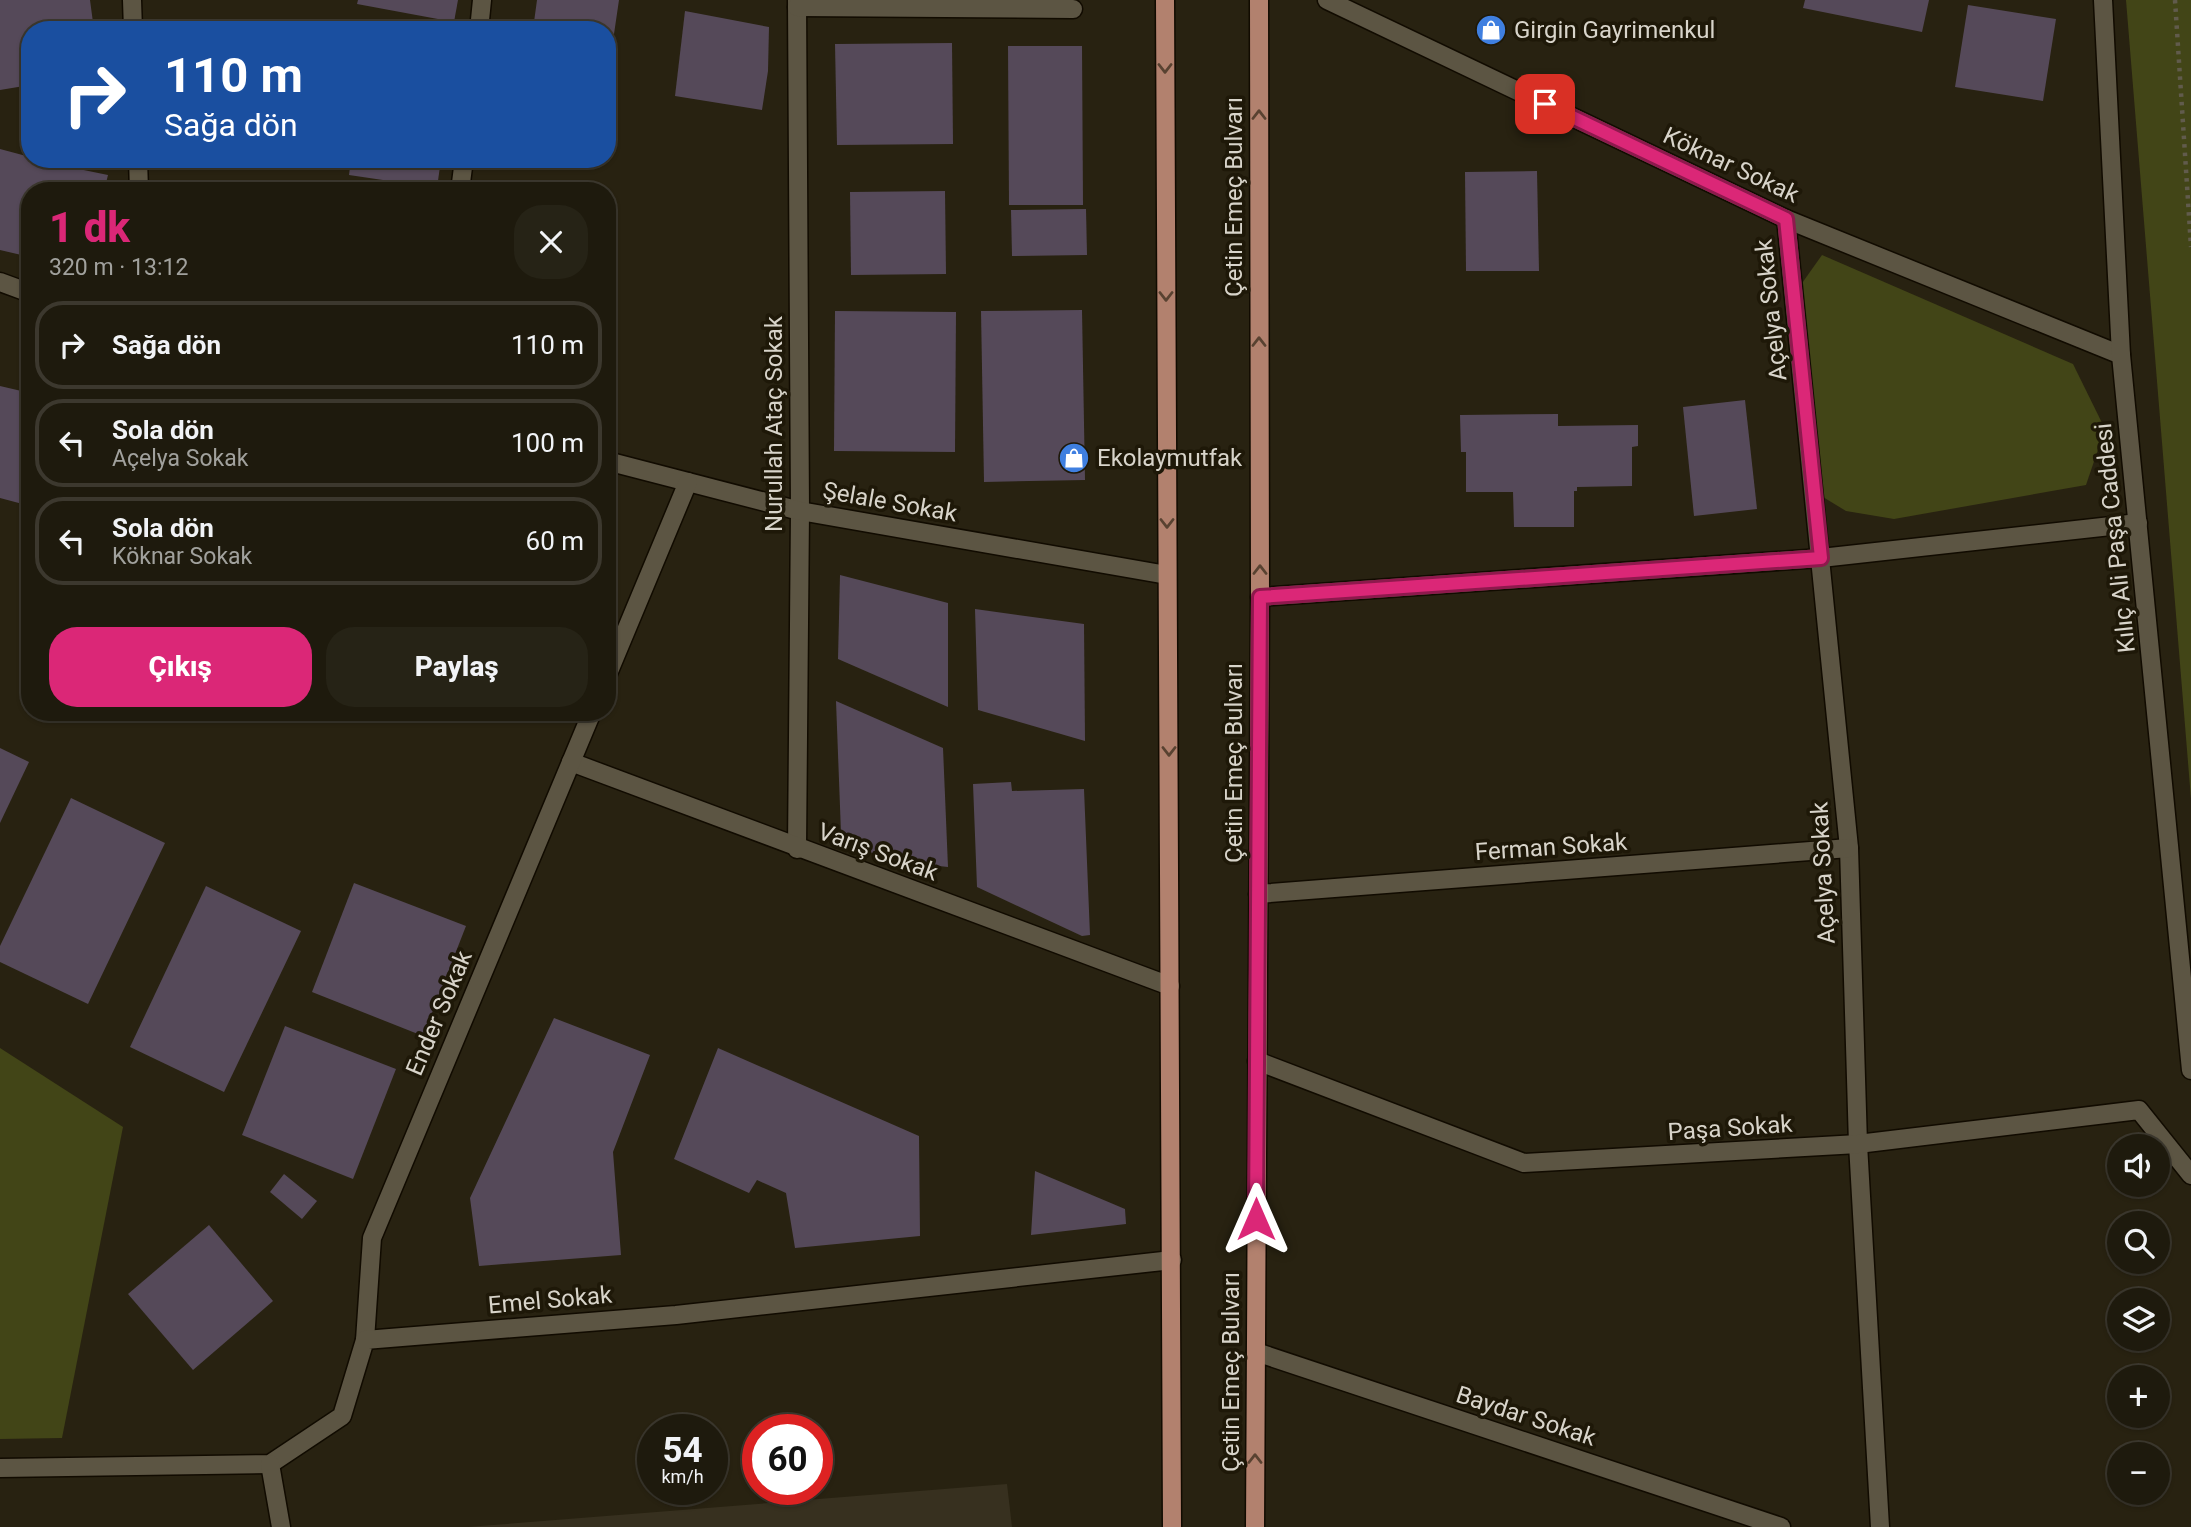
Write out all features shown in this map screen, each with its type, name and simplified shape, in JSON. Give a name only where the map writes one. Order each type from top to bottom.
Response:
[{"type":"main road","points":[[1165,0],[1171,1527]]},
{"type":"main road","name":"Çetin Emeç Bulvarı","points":[[1255,1527],[1260,597],[1259,0]]},
{"type":"street","points":[[132,0],[133,21]]},
{"type":"street","points":[[480,21],[482,0]]},
{"type":"street","name":"Köknar Sokak","points":[[1327,0],[1786,219],[2121,355]]},
{"type":"street","name":"Kılıç Ali Paşa Caddesi","points":[[2103,0],[2121,355],[2191,1070]]},
{"type":"street","points":[[797,4],[1073,9]]},
{"type":"street","name":"Nurullah Ataç Sokak","points":[[797,4],[800,511],[797,849]]},
{"type":"street","name":"Açelya Sokak","points":[[1786,219],[1849,848],[1858,1144],[1880,1527]]},
{"type":"street","points":[[0,282],[21,290]]},
{"type":"street","name":"Şelale Sokak","points":[[616,463],[800,511],[1167,575]]},
{"type":"street","points":[[616,654],[688,482]]},
{"type":"street","points":[[1260,597],[1821,558],[2138,523]]},
{"type":"street","name":"Ender Sokak","points":[[365,1340],[372,1238],[588,721]]},
{"type":"street","name":"Varış Sokak","points":[[571,762],[797,849],[1170,986]]},
{"type":"street","name":"Ferman Sokak","points":[[1258,894],[1849,848]]},
{"type":"street","name":"Paşa Sokak","points":[[1257,1060],[1524,1163],[1858,1144],[2139,1110],[2191,1175]]},
{"type":"street","name":"Emel Sokak","points":[[365,1340],[676,1315],[1172,1260]]},
{"type":"street","points":[[0,1468],[270,1464],[342,1416],[365,1340]]},
{"type":"street","name":"Baydar Sokak","points":[[1256,1352],[1781,1527]]},
{"type":"street","points":[[270,1464],[281,1527]]},
{"type":"path","points":[[2175,0],[2188,153],[2191,247]]},
{"type":"shaded area","points":[[1007,1484],[1012,1527],[468,1527],[744,1505],[833,1505],[833,1498]]},
{"type":"green space","points":[[2126,0],[2191,0],[2191,799]]},
{"type":"green space","points":[[1822,255],[2073,364],[2105,429],[2086,485],[1894,519],[1846,511],[1823,497],[1800,286]]},
{"type":"green space","points":[[0,1048],[123,1127],[62,1438],[0,1439]]},
{"type":"building","points":[[0,0],[90,0],[93,21],[21,21],[21,86],[0,90]]},
{"type":"building","points":[[358,0],[458,0],[454,21],[357,4]]},
{"type":"building","points":[[537,0],[619,0],[616,21],[534,21]]},
{"type":"building","points":[[1805,0],[1929,0],[1922,32],[1803,8]]},
{"type":"building","points":[[1968,5],[2056,19],[2043,101],[1955,87]]},
{"type":"building","points":[[685,11],[769,27],[768,71],[762,110],[675,96]]},
{"type":"building","points":[[952,43],[953,144],[837,145],[835,44]]},
{"type":"building","points":[[1008,46],[1082,46],[1083,205],[1009,205]]},
{"type":"building","points":[[0,149],[21,155],[21,168],[74,168],[108,175],[106,182],[21,182],[21,255],[0,250]]},
{"type":"building","points":[[350,168],[440,168],[438,182],[396,182],[349,175]]},
{"type":"building","points":[[1537,171],[1539,271],[1466,271],[1465,172]]},
{"type":"building","points":[[945,191],[946,274],[851,275],[850,192]]},
{"type":"building","points":[[1086,209],[1087,255],[1012,256],[1011,210]]},
{"type":"building","points":[[1082,310],[1085,480],[984,482],[981,311]]},
{"type":"building","points":[[835,311],[956,312],[955,452],[834,451]]},
{"type":"building","points":[[0,386],[21,391],[21,504],[0,498]]},
{"type":"building","points":[[1745,400],[1757,509],[1694,516],[1683,407]]},
{"type":"building","points":[[1558,414],[1558,426],[1638,425],[1638,446],[1632,447],[1632,486],[1577,487],[1577,491],[1574,491],[1574,527],[1514,527],[1513,492],[1466,492],[1466,452],[1461,452],[1460,415]]},
{"type":"building","points":[[840,575],[948,603],[948,707],[838,659]]},
{"type":"building","points":[[975,609],[1084,624],[1085,741],[978,710]]},
{"type":"building","points":[[836,701],[943,748],[948,867],[883,860],[841,833]]},
{"type":"building","points":[[0,748],[29,762],[0,823]]},
{"type":"building","points":[[1011,782],[1012,791],[1084,789],[1090,935],[1082,936],[977,887],[973,784]]},
{"type":"building","points":[[71,798],[165,843],[88,1004],[0,962],[0,946]]},
{"type":"building","points":[[354,883],[466,926],[423,1036],[312,992]]},
{"type":"building","points":[[206,886],[301,931],[224,1092],[130,1047]]},
{"type":"building","points":[[554,1018],[650,1055],[613,1152],[621,1255],[479,1266],[470,1198]]},
{"type":"building","points":[[285,1026],[396,1069],[353,1179],[242,1135]]},
{"type":"building","points":[[718,1048],[919,1136],[920,1236],[795,1248],[786,1193],[757,1180],[749,1193],[674,1159]]},
{"type":"building","points":[[1035,1171],[1125,1209],[1126,1224],[1031,1235]]},
{"type":"building","points":[[284,1174],[317,1201],[302,1219],[270,1192]]},
{"type":"building","points":[[209,1225],[273,1301],[193,1370],[128,1294]]},
{"type":"place","name":"Girgin Gayrimenkul","points":[[1491,30]]},
{"type":"place","name":"Ekolaymutfak","points":[[1074,458]]},
{"type":"route","points":[[1256,1219],[1260,597],[1821,558],[1786,219],[1545,104]]}]
